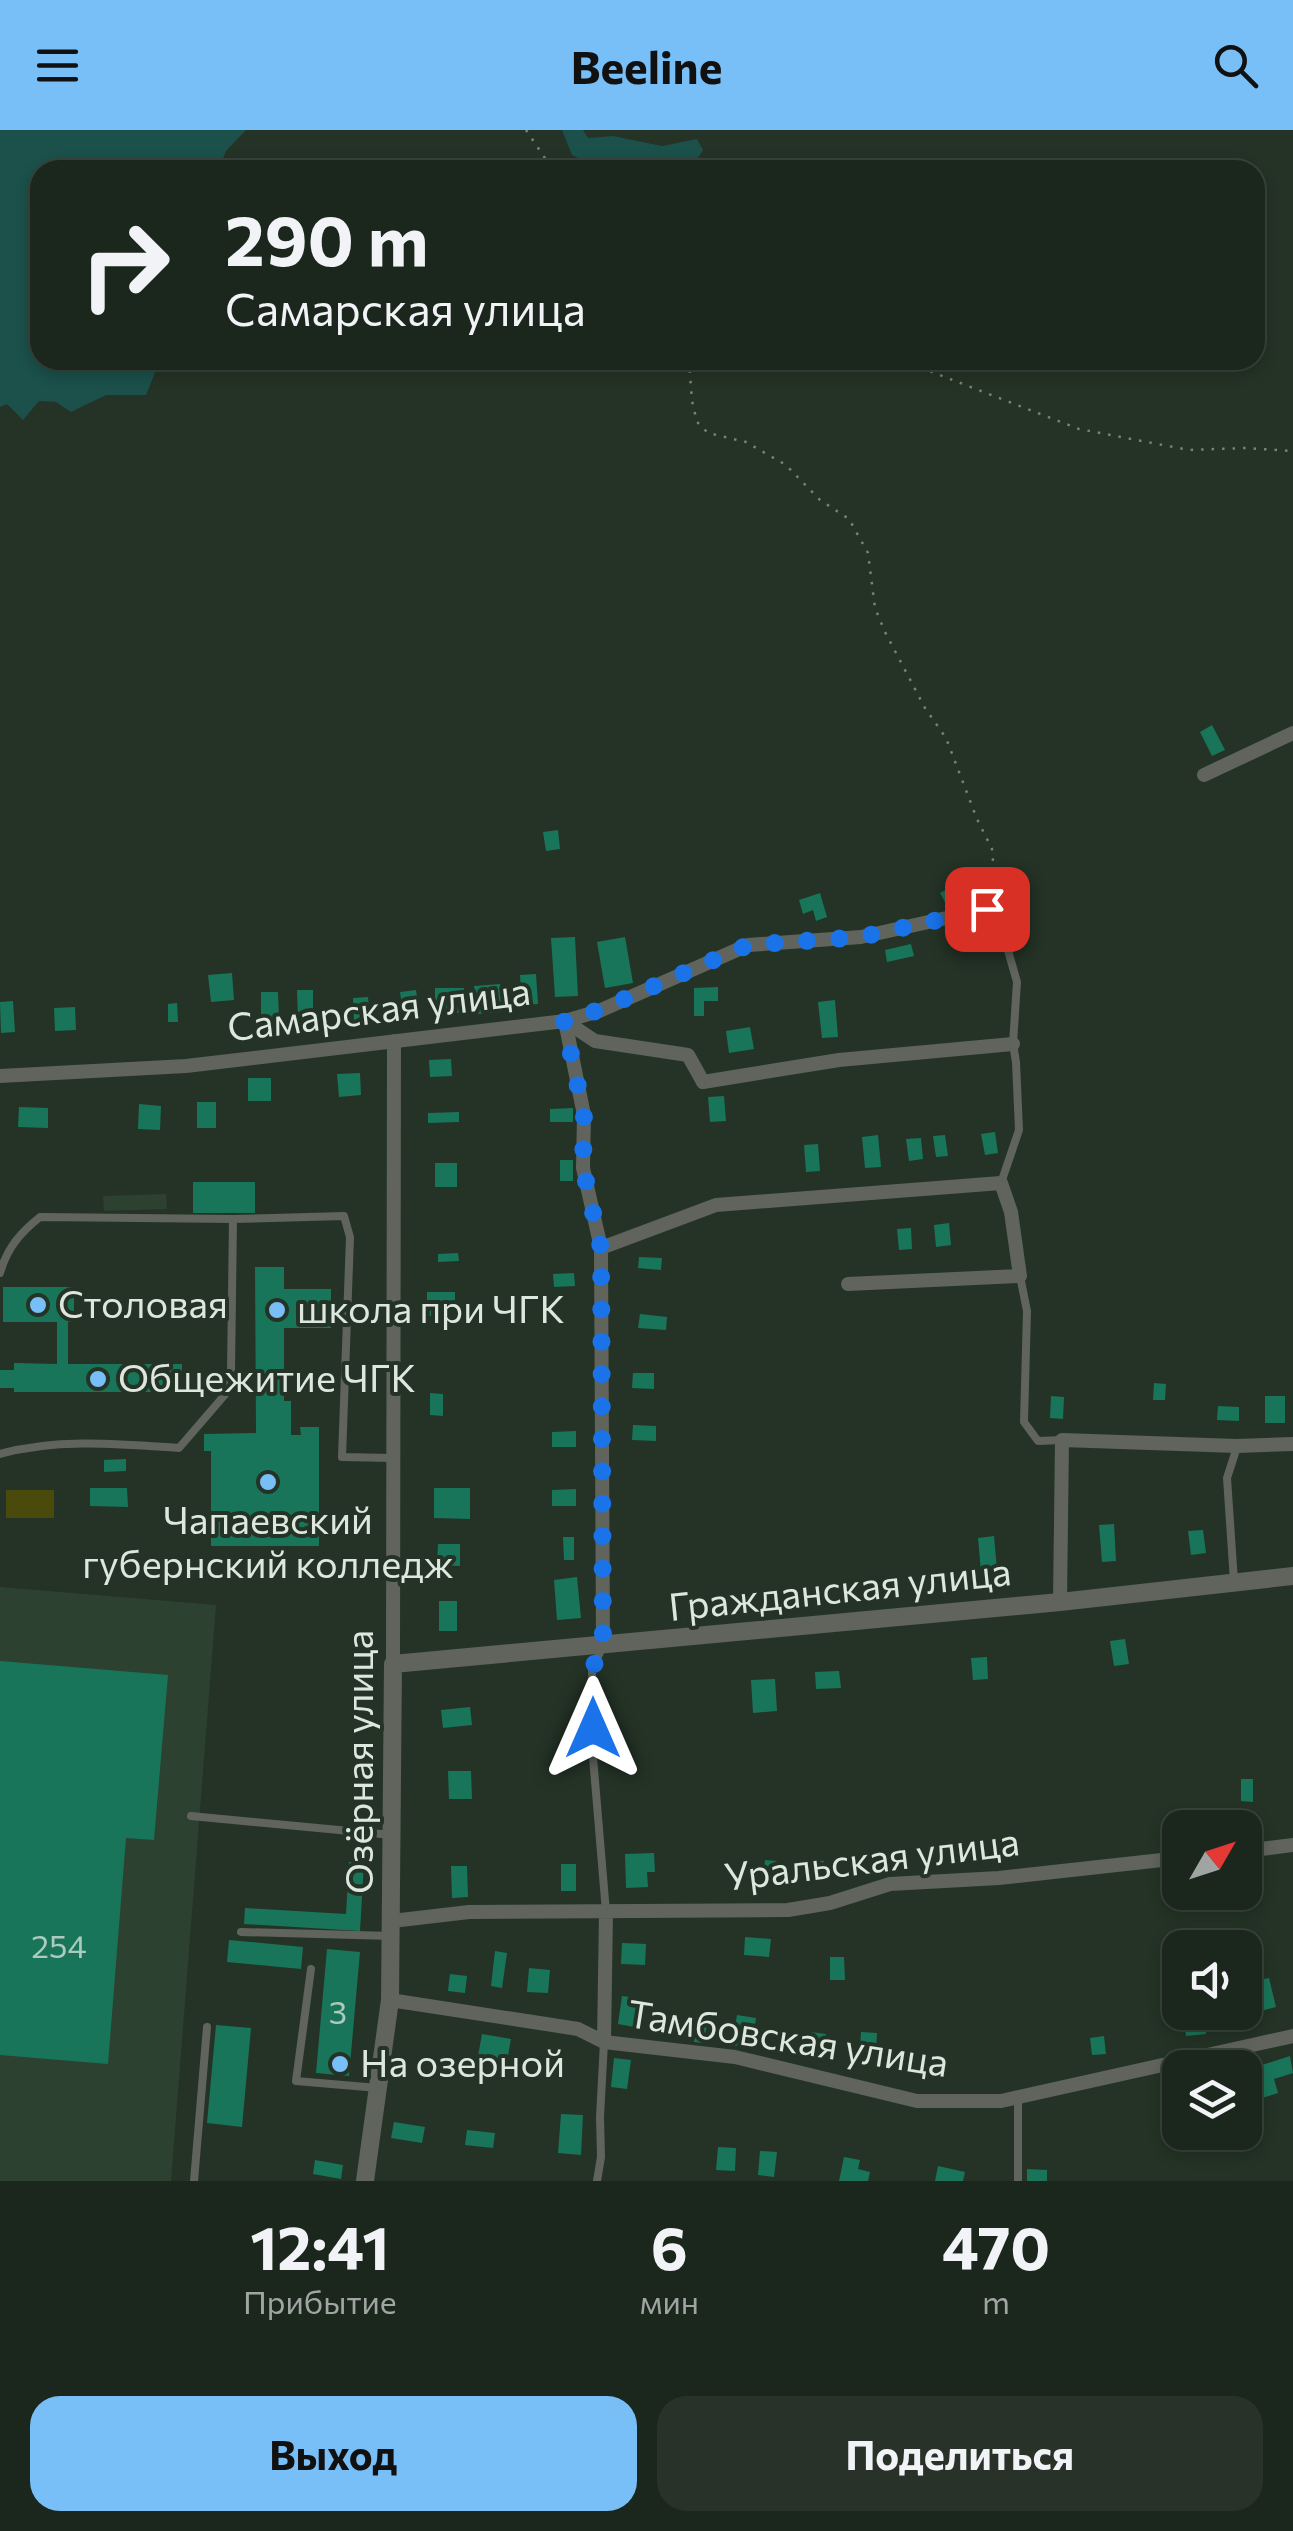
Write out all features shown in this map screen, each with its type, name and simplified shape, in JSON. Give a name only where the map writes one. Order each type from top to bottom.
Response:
[{"type":"street","points":[[1204,775],[1293,734]]},
{"type":"street","name":"Самарская улица","points":[[0,1076],[186,1066],[564,1021],[599,1010],[748,945],[861,937],[987,909]]},
{"type":"street","points":[[564,1021],[596,1040],[688,1055],[703,1082],[839,1060],[1013,1044]]},
{"type":"street","points":[[564,1021],[584,1115],[583,1168],[601,1248],[603,1646]]},
{"type":"street","name":"Озёрная улица","points":[[365,2181],[390,2000],[392,1928],[394,1041]]},
{"type":"street","points":[[601,1248],[716,1205],[1001,1183],[1011,1212],[1020,1276],[848,1284]]},
{"type":"street","points":[[1060,1602],[1062,1440],[1293,1444]]},
{"type":"street","name":"Гражданская улица","points":[[392,1664],[1060,1602],[1293,1576]]},
{"type":"street","points":[[1262,1848],[1293,1845]]},
{"type":"street","name":"Уральская улица","points":[[392,1928],[469,1912],[788,1910],[830,1903],[890,1884],[1000,1878],[1162,1860]]},
{"type":"street","points":[[604,2042],[606,1912]]},
{"type":"street","name":"Тамбовская улица","points":[[390,2000],[578,2029],[604,2042],[735,2057],[916,2101],[1001,2101],[1293,2036]]},
{"type":"lane","points":[[987,909],[1005,940],[1017,982],[1013,1044],[1019,1130],[1001,1183]]},
{"type":"lane","points":[[0,1273],[18,1235],[40,1218],[344,1216],[350,1237],[342,1457],[392,1458]]},
{"type":"lane","points":[[0,1454],[24,1447],[100,1443],[180,1448],[229,1390],[233,1219]]},
{"type":"lane","points":[[1020,1276],[1027,1311],[1024,1422],[1038,1441],[1062,1440]]},
{"type":"lane","points":[[1234,1581],[1227,1478],[1238,1446]]},
{"type":"lane","points":[[603,1646],[592,1669],[593,1757],[606,1912]]},
{"type":"lane","points":[[191,1816],[392,1835]]},
{"type":"lane","points":[[241,1932],[392,1928]]},
{"type":"lane","points":[[311,1969],[296,2081],[378,2088]]},
{"type":"lane","points":[[194,2181],[207,2027]]},
{"type":"lane","points":[[596,2181],[601,2157],[604,2042]]},
{"type":"lane","points":[[1018,2098],[1018,2181]]},
{"type":"path","points":[[526,130],[547,160]]},
{"type":"path","points":[[690,370],[697,422],[708,433],[746,442],[786,465],[820,500],[849,519],[868,553],[875,608],[885,632],[925,708],[946,738],[992,848],[995,884],[987,909]]},
{"type":"path","points":[[928,370],[1079,429],[1189,450],[1293,451]]},
{"type":"shaded area","points":[[166,1194],[167,1209],[104,1211],[103,1196]]},
{"type":"shaded area","points":[[6,1490],[54,1490],[54,1518],[6,1518]]},
{"type":"shaded area","points":[[0,1587],[216,1605],[171,2181],[0,2181]]},
{"type":"water","points":[[0,130],[246,130],[222,160],[30,160],[30,370],[156,370],[146,395],[106,395],[71,412],[56,402],[39,401],[23,420],[7,404],[0,407]]},
{"type":"water","points":[[562,130],[583,130],[588,138],[613,136],[662,146],[697,139],[703,150],[696,160],[586,160],[572,155]]},
{"type":"building","points":[[1212,725],[1225,750],[1212,756],[1200,732]]},
{"type":"building","points":[[558,830],[560,849],[546,851],[543,832]]},
{"type":"building","points":[[959,883],[966,896],[947,906],[940,893]]},
{"type":"building","points":[[820,893],[827,917],[816,921],[813,910],[803,914],[799,900]]},
{"type":"building","points":[[575,937],[578,996],[555,997],[551,938]]},
{"type":"building","points":[[625,937],[633,983],[605,988],[597,942]]},
{"type":"building","points":[[911,944],[914,956],[887,962],[885,950]]},
{"type":"building","points":[[232,973],[234,1000],[211,1002],[208,975]]},
{"type":"building","points":[[536,974],[538,1004],[522,1005],[520,975]]},
{"type":"building","points":[[500,984],[502,1012],[477,1014],[474,986]]},
{"type":"building","points":[[718,987],[718,1001],[704,1001],[704,1016],[694,1016],[694,988]]},
{"type":"building","points":[[435,988],[464,988],[464,1013],[441,1013],[442,1002],[435,1002]]},
{"type":"building","points":[[297,990],[313,990],[313,1020],[298,1021]]},
{"type":"building","points":[[416,990],[419,1010],[403,1012],[400,992]]},
{"type":"building","points":[[261,992],[278,992],[279,1020],[261,1020]]},
{"type":"building","points":[[368,997],[370,1019],[354,1020],[353,998]]},
{"type":"building","points":[[835,1000],[838,1037],[822,1038],[818,1002]]},
{"type":"building","points":[[13,1001],[15,1032],[1,1033],[0,1002]]},
{"type":"building","points":[[177,1003],[178,1022],[168,1022],[168,1004]]},
{"type":"building","points":[[75,1007],[76,1030],[55,1031],[54,1008]]},
{"type":"building","points":[[750,1027],[754,1049],[729,1053],[726,1031]]},
{"type":"building","points":[[451,1059],[452,1076],[430,1077],[429,1060]]},
{"type":"building","points":[[360,1073],[361,1095],[339,1097],[337,1074]]},
{"type":"building","points":[[248,1078],[271,1078],[271,1101],[248,1101]]},
{"type":"building","points":[[724,1096],[726,1121],[710,1122],[708,1097]]},
{"type":"building","points":[[197,1102],[216,1102],[216,1128],[197,1128]]},
{"type":"building","points":[[139,1104],[161,1106],[160,1130],[138,1129]]},
{"type":"building","points":[[19,1107],[48,1108],[48,1128],[18,1127]]},
{"type":"building","points":[[573,1108],[573,1122],[550,1122],[550,1109]]},
{"type":"building","points":[[459,1112],[459,1122],[428,1123],[428,1113]]},
{"type":"building","points":[[995,1132],[998,1153],[985,1155],[981,1134]]},
{"type":"building","points":[[878,1135],[881,1167],[865,1168],[862,1137]]},
{"type":"building","points":[[945,1135],[948,1156],[936,1157],[933,1136]]},
{"type":"building","points":[[921,1138],[923,1159],[909,1161],[906,1139]]},
{"type":"building","points":[[818,1144],[820,1171],[806,1172],[804,1145]]},
{"type":"building","points":[[560,1160],[573,1160],[573,1181],[560,1181]]},
{"type":"building","points":[[435,1163],[457,1163],[457,1187],[435,1187]]},
{"type":"building","points":[[193,1182],[255,1182],[255,1213],[193,1213]]},
{"type":"building","points":[[949,1223],[951,1245],[936,1247],[934,1225]]},
{"type":"building","points":[[911,1228],[912,1249],[899,1250],[897,1229]]},
{"type":"building","points":[[458,1253],[459,1261],[438,1262],[438,1254]]},
{"type":"building","points":[[639,1257],[662,1258],[661,1270],[638,1268]]},
{"type":"building","points":[[255,1267],[284,1267],[284,1289],[331,1289],[331,1328],[284,1328],[284,1401],[291,1401],[291,1435],[301,1435],[300,1427],[319,1427],[319,1546],[211,1546],[211,1451],[204,1451],[204,1434],[256,1433]]},
{"type":"building","points":[[574,1273],[575,1286],[554,1287],[553,1274]]},
{"type":"building","points":[[3,1287],[74,1287],[74,1322],[68,1322],[68,1364],[182,1364],[182,1392],[14,1392],[14,1388],[0,1388],[0,1370],[14,1370],[14,1363],[57,1364],[57,1322],[3,1322]]},
{"type":"building","points":[[427,1292],[455,1292],[455,1303],[441,1303],[441,1316],[427,1316]]},
{"type":"building","points":[[640,1314],[667,1317],[666,1330],[638,1328]]},
{"type":"building","points":[[633,1373],[654,1373],[654,1389],[632,1388]]},
{"type":"building","points":[[1154,1383],[1166,1384],[1165,1400],[1153,1400]]},
{"type":"building","points":[[430,1393],[443,1394],[443,1416],[430,1415]]},
{"type":"building","points":[[1051,1396],[1064,1397],[1063,1419],[1050,1418]]},
{"type":"building","points":[[1265,1396],[1285,1396],[1285,1423],[1265,1423]]},
{"type":"building","points":[[1218,1406],[1239,1407],[1239,1421],[1217,1420]]},
{"type":"building","points":[[633,1425],[656,1426],[656,1441],[632,1440]]},
{"type":"building","points":[[576,1431],[576,1447],[552,1447],[552,1432]]},
{"type":"building","points":[[126,1459],[126,1471],[104,1472],[104,1460]]},
{"type":"building","points":[[90,1488],[127,1488],[128,1507],[90,1506]]},
{"type":"building","points":[[434,1488],[470,1488],[470,1519],[434,1518]]},
{"type":"building","points":[[576,1489],[576,1506],[552,1506],[552,1490]]},
{"type":"building","points":[[1114,1524],[1116,1561],[1102,1562],[1099,1525]]},
{"type":"building","points":[[1203,1530],[1206,1553],[1191,1555],[1188,1531]]},
{"type":"building","points":[[994,1536],[997,1570],[981,1572],[978,1538]]},
{"type":"building","points":[[563,1537],[574,1537],[574,1560],[564,1560]]},
{"type":"building","points":[[438,1544],[460,1544],[460,1566],[437,1565]]},
{"type":"building","points":[[577,1577],[581,1618],[557,1620],[554,1580]]},
{"type":"building","points":[[439,1601],[457,1601],[457,1631],[439,1631]]},
{"type":"building","points":[[1125,1639],[1129,1664],[1114,1666],[1110,1641]]},
{"type":"building","points":[[987,1657],[988,1679],[973,1680],[971,1658]]},
{"type":"building","points":[[0,1661],[168,1675],[154,1840],[126,1838],[108,2064],[0,2055]]},
{"type":"building","points":[[839,1671],[841,1688],[816,1689],[815,1672]]},
{"type":"building","points":[[775,1679],[777,1711],[753,1713],[751,1680]]},
{"type":"building","points":[[470,1707],[472,1725],[443,1728],[441,1710]]},
{"type":"building","points":[[448,1771],[471,1771],[472,1799],[449,1799]]},
{"type":"building","points":[[1241,1779],[1253,1779],[1253,1802],[1241,1801]]},
{"type":"building","points":[[654,1853],[655,1872],[647,1872],[648,1887],[626,1888],[625,1854]]},
{"type":"building","points":[[803,1859],[824,1861],[822,1878],[801,1876]]},
{"type":"building","points":[[765,1860],[777,1861],[776,1884],[763,1883]]},
{"type":"building","points":[[349,1862],[364,1863],[360,1931],[244,1924],[245,1908],[346,1914]]},
{"type":"building","points":[[561,1864],[576,1864],[576,1891],[561,1891]]},
{"type":"building","points":[[451,1866],[467,1866],[468,1897],[452,1898]]},
{"type":"building","points":[[745,1937],[771,1939],[769,1957],[744,1955]]},
{"type":"building","points":[[229,1940],[303,1947],[301,1969],[227,1962]]},
{"type":"building","points":[[622,1943],[646,1944],[645,1965],[621,1964]]},
{"type":"building","points":[[327,1949],[360,1952],[349,2076],[316,2073]]},
{"type":"building","points":[[495,1951],[507,1953],[502,1988],[491,1986]]},
{"type":"building","points":[[830,1957],[844,1957],[845,1980],[830,1980]]},
{"type":"building","points":[[529,1968],[550,1970],[548,1993],[527,1992]]},
{"type":"building","points":[[450,1974],[467,1976],[465,1993],[448,1991]]},
{"type":"building","points":[[1269,1978],[1276,2007],[1262,2011],[1262,1979]]},
{"type":"building","points":[[622,1996],[638,1998],[634,2027],[618,2024]]},
{"type":"building","points":[[737,2015],[756,2018],[752,2048],[732,2045]]},
{"type":"building","points":[[696,2023],[707,2024],[704,2043],[694,2042]]},
{"type":"building","points":[[216,2025],[251,2028],[242,2127],[207,2123]]},
{"type":"building","points":[[1185,2030],[1205,2030],[1206,2034],[1186,2036]]},
{"type":"building","points":[[810,2032],[826,2034],[823,2057],[808,2055]]},
{"type":"building","points":[[861,2032],[877,2033],[876,2049],[860,2048]]},
{"type":"building","points":[[482,2034],[511,2039],[507,2061],[478,2056]]},
{"type":"building","points":[[1104,2036],[1106,2054],[1092,2055],[1090,2038]]},
{"type":"building","points":[[1290,2056],[1293,2073],[1274,2079],[1278,2093],[1262,2098],[1262,2065]]},
{"type":"building","points":[[614,2058],[631,2060],[627,2089],[611,2087]]},
{"type":"building","points":[[561,2114],[583,2115],[581,2155],[558,2153]]},
{"type":"building","points":[[394,2122],[425,2127],[422,2143],[391,2138]]},
{"type":"building","points":[[467,2130],[495,2133],[493,2148],[465,2145]]},
{"type":"building","points":[[718,2147],[736,2148],[735,2171],[716,2170]]},
{"type":"building","points":[[760,2151],[777,2152],[774,2177],[758,2175]]},
{"type":"building","points":[[844,2157],[860,2160],[858,2169],[870,2172],[868,2181],[839,2181]]},
{"type":"building","points":[[315,2160],[343,2165],[341,2179],[313,2174]]},
{"type":"building","points":[[938,2166],[965,2172],[963,2181],[935,2181]]},
{"type":"building","points":[[1027,2169],[1047,2170],[1047,2181],[1027,2181]]},
{"type":"place","name":"Столовая","points":[[38,1305]]},
{"type":"place","name":"школа при ЧГК","points":[[277,1310]]},
{"type":"place","name":"Общежитие ЧГК","points":[[98,1379]]},
{"type":"place","name":"Чапаевский губернский колледж","points":[[268,1482]]},
{"type":"place","name":"На озерной","points":[[340,2064]]},
{"type":"route","points":[[593,1728],[592,1669],[603,1646],[601,1248],[583,1168],[584,1115],[564,1021],[599,1010],[748,945],[861,937],[987,909]]}]
